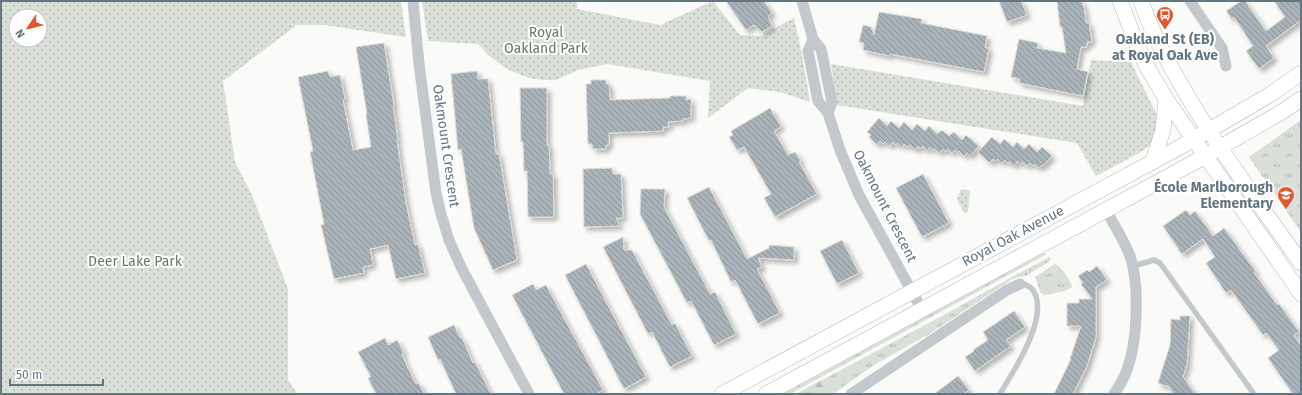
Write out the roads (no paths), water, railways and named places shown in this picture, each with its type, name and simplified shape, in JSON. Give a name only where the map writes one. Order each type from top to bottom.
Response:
[{"type":"main road","points":[[1120,1],[1146,65],[1166,98],[1193,140],[1301,294]]},
{"type":"main road","points":[[1141,1],[1159,45],[1173,72],[1209,131],[1232,167],[1301,263]]},
{"type":"main road","name":"Royal Oak Avenue","points":[[722,394],[1193,140],[1271,94],[1301,73]]},
{"type":"main road","points":[[1153,161],[1163,130],[1166,98]]},
{"type":"main road","name":"Royal Oak Avenue","points":[[766,394],[1205,157],[1301,99]]},
{"type":"street","name":"Oakmount Crescent","points":[[413,1],[419,64],[436,194],[441,214],[449,240],[462,269],[530,394]]},
{"type":"street","name":"Oakmount Crescent","points":[[802,1],[813,39],[821,49],[832,102],[828,113],[840,150],[856,189],[922,310]]},
{"type":"street","points":[[1190,1],[1222,48],[1226,66]]},
{"type":"street","points":[[1106,210],[1128,250],[1133,266],[1136,302],[1136,326],[1131,356],[1125,374],[1114,394]]},
{"type":"street","points":[[851,394],[1007,290],[1020,284]]},
{"type":"lane","points":[[1133,266],[1154,260],[1160,263],[1254,394]]},
{"type":"lane","points":[[1000,394],[1023,354],[1035,324],[1037,299],[1033,290],[1026,284],[1020,284]]},
{"type":"place","name":"Oakland St (EB) at Royal Oak Ave","points":[[1165,30]]},
{"type":"place","name":"École Marlborough Elementary","points":[[1286,210]]},
{"type":"park label","name":"Royal Oakland Park","points":[[546,40]]},
{"type":"park label","name":"Deer Lake Park","points":[[135,261]]}]
